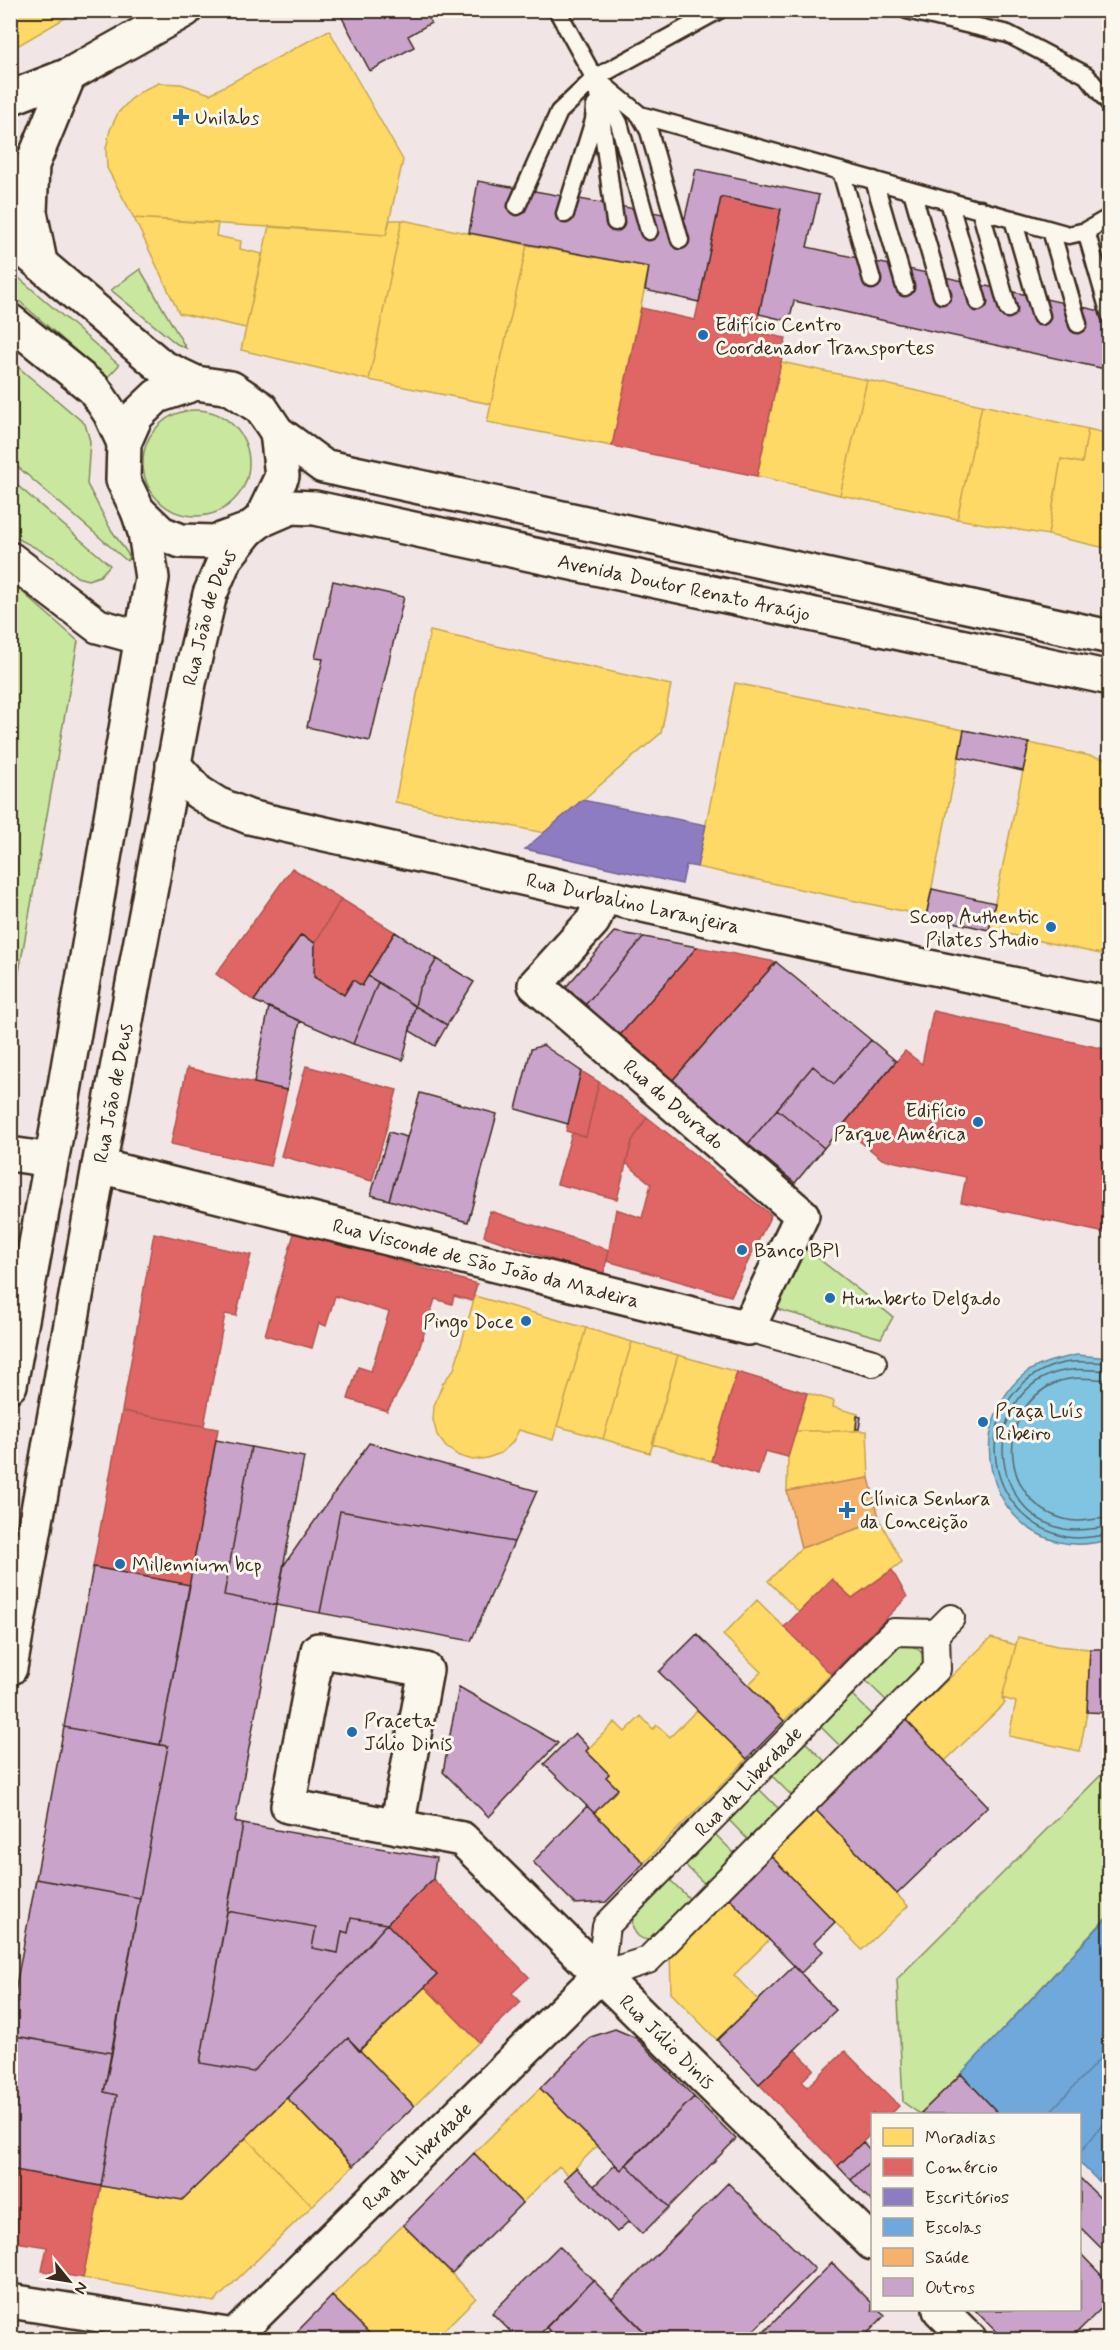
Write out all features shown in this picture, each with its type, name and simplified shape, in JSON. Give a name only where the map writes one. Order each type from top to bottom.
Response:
[{"type":"street","points":[[10,98],[69,75],[185,10]]},
{"type":"street","points":[[40,262],[30,212],[32,165],[69,75]]},
{"type":"street","name":"Avenida Doutor Renato Araújo","points":[[10,238],[162,367],[196,383],[231,388],[261,408],[277,432],[323,466],[1110,637]]},
{"type":"street","name":"Avenida Doutor Renato Araújo","points":[[10,321],[94,389],[110,413],[124,443]]},
{"type":"street","name":"Avenida Doutor Renato Araújo","points":[[196,383],[157,396],[136,416],[124,443],[123,480],[138,512],[161,533],[181,541],[215,542],[291,507],[315,508],[1110,678]]},
{"type":"street","name":"Avenida Doutor Renato Araújo","points":[[255,525],[282,476],[277,432]]},
{"type":"street","points":[[10,1385],[152,578],[145,532],[138,512]]},
{"type":"street","name":"Rua João de Deus","points":[[10,1668],[99,1166],[189,683],[210,594],[225,560],[255,525]]},
{"type":"street","points":[[10,559],[98,626],[142,638]]},
{"type":"street","name":"Rua Durbalino Laranjeira","points":[[173,764],[198,792],[217,804],[249,817],[603,897],[1110,1004]]},
{"type":"street","name":"Rua do Dourado","points":[[603,897],[593,921],[535,985],[802,1215],[748,1328]]},
{"type":"street","points":[[10,1154],[51,1160]]},
{"type":"street","name":"Rua Visconde de São João da Madeira","points":[[99,1166],[748,1328],[873,1363]]},
{"type":"street","name":"Rua da Liberdade","points":[[10,2301],[234,2336],[600,1975],[648,1960],[937,1669],[944,1625],[894,1632],[606,1926],[600,1975]]},
{"type":"street","points":[[318,1650],[426,1670],[397,1827],[288,1806],[318,1650]]},
{"type":"street","name":"Rua Júlio Dinis","points":[[397,1827],[462,1839],[871,2241]]},
{"type":"street","points":[[941,2311],[970,2340]]},
{"type":"lane","points":[[557,10],[619,123],[649,231]]},
{"type":"lane","points":[[517,206],[559,112],[596,78],[719,10]]},
{"type":"lane","points":[[907,10],[1008,34],[1086,75],[1110,104]]},
{"type":"lane","points":[[596,78],[640,114],[649,131],[680,240]]},
{"type":"lane","points":[[565,214],[594,120],[596,78]]},
{"type":"lane","points":[[596,78],[615,222]]},
{"type":"lane","points":[[640,114],[1069,234],[1086,231],[1110,217]]},
{"type":"lane","points":[[841,171],[872,280]]},
{"type":"lane","points":[[874,180],[905,287]]},
{"type":"lane","points":[[912,191],[942,295]]},
{"type":"lane","points":[[949,201],[978,302]]},
{"type":"lane","points":[[980,209],[1008,309]]},
{"type":"lane","points":[[1013,219],[1041,316]]},
{"type":"lane","points":[[1051,230],[1078,324]]},
{"type":"lane","points":[[1086,231],[1110,315]]},
{"type":"green space","points":[[140,269],[186,348],[177,344],[111,290]]},
{"type":"green space","points":[[11,271],[119,365],[107,378],[11,294]]},
{"type":"green space","points":[[11,361],[85,424],[90,441],[87,484],[110,528],[130,557],[127,561],[11,461]]},
{"type":"green space","points":[[196,410],[216,414],[233,426],[245,443],[249,463],[245,483],[233,500],[216,512],[196,516],[176,512],[159,500],[147,483],[143,463],[147,443],[159,426],[176,414]]},
{"type":"green space","points":[[11,480],[110,565],[100,576],[88,580],[77,577],[55,558],[11,535]]},
{"type":"green space","points":[[10,582],[78,641],[11,1017]]},
{"type":"green space","points":[[805,1248],[893,1317],[881,1338],[773,1308]]},
{"type":"green space","points":[[906,1644],[920,1651],[926,1664],[891,1705],[865,1680],[898,1647]]},
{"type":"green space","points":[[851,1694],[877,1719],[845,1751],[820,1726]]},
{"type":"green space","points":[[804,1741],[830,1766],[796,1800],[771,1775]]},
{"type":"green space","points":[[1109,1767],[1109,1915],[961,2074],[921,2113],[903,2102],[897,1979]]},
{"type":"green space","points":[[758,1788],[783,1813],[752,1844],[728,1819]]},
{"type":"green space","points":[[713,1832],[739,1858],[709,1888],[683,1863]]},
{"type":"green space","points":[[668,1878],[694,1903],[653,1940],[647,1940],[634,1930],[632,1923],[634,1916],[643,1901]]},
{"type":"water","points":[[1077,1355],[1109,1358],[1109,1540],[1078,1544],[1059,1542],[1034,1531],[1014,1515],[1000,1494],[992,1471],[990,1445],[994,1420],[1004,1397],[1022,1376],[1041,1365]]},
{"type":"building: Moradias","points":[[10,10],[79,10],[19,45],[10,40]]},
{"type":"building: Moradias","points":[[329,30],[403,160],[386,235],[134,218],[107,168],[106,149],[110,130],[118,113],[130,100],[143,90],[159,83],[181,84],[210,94]]},
{"type":"building: Moradias","points":[[134,218],[218,223],[216,236],[241,241],[240,249],[262,254],[246,328],[179,313]]},
{"type":"building: Moradias","points":[[390,220],[402,220],[369,380],[241,350],[269,226],[386,235]]},
{"type":"building: Moradias","points":[[402,220],[527,245],[491,404],[369,380]]},
{"type":"building: Moradias","points":[[527,245],[649,267],[612,446],[487,422]]},
{"type":"building: Moradias","points":[[781,362],[867,380],[840,495],[757,476]]},
{"type":"building: Moradias","points":[[867,380],[982,405],[957,519],[840,495]]},
{"type":"building: Moradias","points":[[982,405],[1088,429],[1082,463],[1061,459],[1048,535],[957,519]]},
{"type":"building: Moradias","points":[[1088,429],[1110,434],[1110,549],[1048,535],[1061,459],[1082,463]]},
{"type":"building: Moradias","points":[[430,631],[671,685],[661,733],[544,833],[395,802]]},
{"type":"building: Moradias","points":[[735,683],[964,730],[926,916],[697,867]]},
{"type":"building: Moradias","points":[[1029,743],[1110,760],[1110,936],[1105,935],[1101,954],[989,930]]},
{"type":"building: Moradias","points":[[475,1296],[586,1328],[553,1440],[519,1430],[512,1443],[501,1453],[473,1460],[459,1456],[446,1447],[437,1435],[433,1420],[434,1406],[443,1383],[454,1369]]},
{"type":"building: Moradias","points":[[586,1328],[632,1342],[603,1439],[557,1426]]},
{"type":"building: Moradias","points":[[632,1342],[678,1355],[650,1453],[603,1439]]},
{"type":"building: Moradias","points":[[678,1355],[737,1372],[711,1461],[652,1444]]},
{"type":"building: Moradias","points":[[807,1393],[834,1401],[833,1407],[858,1414],[855,1431],[796,1431]]},
{"type":"building: Moradias","points":[[796,1431],[867,1431],[869,1478],[787,1491],[788,1457]]},
{"type":"building: Moradias","points":[[880,1521],[902,1562],[852,1598],[832,1579],[799,1612],[768,1581],[801,1548]]},
{"type":"building: Moradias","points":[[757,1600],[831,1674],[784,1721],[748,1685],[761,1672],[723,1635]]},
{"type":"building: Moradias","points":[[1018,1637],[1057,1646],[1090,1649],[1087,1712],[1080,1751],[1009,1736],[1016,1702],[1002,1698]]},
{"type":"building: Moradias","points":[[991,1638],[1016,1645],[1002,1698],[1005,1703],[945,1761],[906,1720]]},
{"type":"building: Moradias","points":[[697,1710],[747,1759],[644,1863],[594,1813],[618,1789],[606,1777],[609,1774],[586,1751],[615,1722],[625,1732],[641,1716],[653,1729],[657,1725],[670,1737]]},
{"type":"building: Moradias","points":[[814,1808],[908,1906],[862,1950],[768,1853]]},
{"type":"building: Moradias","points":[[725,1894],[769,1940],[734,1975],[758,2000],[717,2040],[671,1993],[670,1947]]},
{"type":"building: Moradias","points":[[425,1987],[479,2042],[414,2106],[359,2051]]},
{"type":"building: Moradias","points":[[540,2088],[597,2146],[568,2175],[559,2166],[522,2203],[474,2153]]},
{"type":"building: Moradias","points":[[287,2098],[353,2166],[312,2206],[246,2138]]},
{"type":"building: Moradias","points":[[246,2138],[312,2206],[214,2302],[83,2278],[101,2186],[182,2200]]},
{"type":"building: Moradias","points":[[403,2225],[476,2298],[434,2340],[376,2340],[332,2296]]},
{"type":"building: Comércio","name":"Edifício Centro Coordenador Transportes","points":[[721,197],[781,209],[755,332],[786,338],[757,476],[612,446],[641,308],[695,320]]},
{"type":"building: Comércio","points":[[292,868],[341,899],[315,943],[301,935],[254,1001],[216,974]]},
{"type":"building: Comércio","points":[[341,899],[395,932],[362,986],[353,980],[344,995],[314,977],[315,943]]},
{"type":"building: Comércio","points":[[697,947],[776,962],[672,1081],[620,1035]]},
{"type":"building: Comércio","name":"Edifício Parque América","points":[[933,1011],[1110,1050],[1110,1234],[961,1202],[966,1177],[882,1159],[842,1127],[905,1051],[922,1064]]},
{"type":"building: Comércio","points":[[306,1066],[397,1090],[372,1181],[281,1156]]},
{"type":"building: Comércio","points":[[187,1068],[287,1090],[270,1166],[171,1144]]},
{"type":"building: Comércio","points":[[581,1071],[599,1082],[586,1137],[566,1131]]},
{"type":"building: Comércio","points":[[599,1082],[647,1117],[632,1141],[617,1199],[557,1184],[572,1133],[586,1137]]},
{"type":"building: Comércio","points":[[647,1117],[771,1215],[731,1296],[607,1261],[616,1209],[642,1218],[651,1184],[626,1163],[632,1141]]},
{"type":"building: Comércio","points":[[490,1211],[609,1250],[603,1277],[484,1236]]},
{"type":"building: Comércio","points":[[295,1230],[477,1284],[472,1301],[454,1296],[452,1304],[435,1299],[414,1365],[387,1411],[348,1399],[358,1367],[371,1371],[389,1312],[335,1296],[326,1326],[319,1323],[312,1348],[265,1335]]},
{"type":"building: Comércio","points":[[154,1233],[251,1255],[236,1316],[225,1314],[204,1426],[122,1411]]},
{"type":"building: Comércio","points":[[737,1372],[807,1393],[788,1457],[765,1451],[758,1475],[711,1461]]},
{"type":"building: Comércio","points":[[122,1411],[218,1429],[190,1585],[93,1567]]},
{"type":"building: Comércio","points":[[892,1570],[907,1597],[831,1674],[784,1627],[832,1579],[852,1598]]},
{"type":"building: Comércio","points":[[433,1879],[529,1977],[512,1993],[521,2002],[479,2042],[425,1987],[437,1975],[387,1924]]},
{"type":"building: Comércio","points":[[795,2050],[814,2069],[802,2081],[807,2087],[845,2051],[899,2106],[892,2113],[871,2113],[871,2134],[838,2166],[759,2084]]},
{"type":"building: Comércio","points":[[10,2169],[101,2186],[83,2278],[42,2271],[47,2247],[10,2241]]},
{"type":"building: Escritórios","points":[[582,800],[706,825],[697,867],[686,865],[682,884],[525,849]]},
{"type":"building: Escolas","points":[[1110,1915],[1110,2048],[1049,2113],[998,2113],[961,2074]]},
{"type":"building: Escolas","points":[[1110,2048],[1110,2115],[1081,2152],[1081,2113],[1049,2113]]},
{"type":"building: Escolas","points":[[1110,2115],[1110,2167],[1098,2181],[1081,2164],[1081,2152]]},
{"type":"building: Escolas","points":[[1110,2167],[1110,2192],[1098,2181]]},
{"type":"building: Saúde","points":[[869,1478],[880,1521],[801,1548],[787,1491]]},
{"type":"building: Outros","points":[[338,10],[424,10],[431,23],[408,36],[414,47],[370,71]]},
{"type":"building: Outros","points":[[696,169],[819,195],[807,247],[1110,313],[1110,370],[794,301],[789,321],[759,314],[781,209],[721,197],[699,302],[645,290],[649,267],[469,233],[478,181],[685,218]]},
{"type":"building: Outros","points":[[333,581],[404,597],[370,741],[307,727],[323,659],[315,658]]},
{"type":"building: Outros","points":[[964,730],[1029,743],[1023,771],[959,757]]},
{"type":"building: Outros","points":[[932,889],[995,903],[989,930],[926,916]]},
{"type":"building: Outros","points":[[395,932],[437,959],[419,989],[415,1006],[368,976]]},
{"type":"building: Outros","points":[[614,932],[644,937],[585,1005],[566,987]]},
{"type":"building: Outros","points":[[301,935],[315,943],[314,977],[344,995],[353,980],[362,986],[368,976],[378,982],[353,1044],[254,1001]]},
{"type":"building: Outros","points":[[644,937],[697,947],[620,1035],[585,1005]]},
{"type":"building: Outros","points":[[437,959],[474,982],[447,1025],[415,1006],[419,989]]},
{"type":"building: Outros","points":[[776,962],[871,1040],[834,1084],[813,1066],[748,1144],[672,1081]]},
{"type":"building: Outros","points":[[378,982],[415,1006],[403,1060],[353,1044]]},
{"type":"building: Outros","points":[[415,1006],[447,1025],[435,1046],[410,1031]]},
{"type":"building: Outros","points":[[269,1007],[300,1021],[287,1090],[254,1083]]},
{"type":"building: Outros","points":[[871,1040],[896,1061],[824,1148],[777,1109],[813,1066],[834,1084]]},
{"type":"building: Outros","points":[[543,1045],[581,1071],[568,1124],[516,1109],[531,1049]]},
{"type":"building: Outros","points":[[420,1093],[497,1114],[468,1222],[389,1200]]},
{"type":"building: Outros","points":[[777,1109],[824,1148],[795,1183],[748,1144]]},
{"type":"building: Outros","points":[[389,1132],[407,1137],[389,1200],[371,1195]]},
{"type":"building: Outros","points":[[857,1416],[861,1417],[859,1429],[856,1429]]},
{"type":"building: Outros","points":[[216,1440],[251,1447],[224,1595],[276,1605],[235,1822],[243,1824],[200,2063],[253,2072],[387,1924],[437,1975],[359,2051],[348,2038],[182,2200],[101,2186],[117,2095],[104,2092],[168,1746],[160,1745]]},
{"type":"building: Outros","points":[[369,1443],[537,1491],[514,1542],[340,1511],[320,1613],[276,1605],[284,1565]]},
{"type":"building: Outros","points":[[251,1447],[304,1457],[276,1605],[224,1595]]},
{"type":"building: Outros","points":[[340,1511],[514,1542],[471,1641],[320,1613]]},
{"type":"building: Outros","points":[[93,1567],[190,1585],[160,1745],[64,1727]]},
{"type":"building: Outros","points":[[697,1634],[784,1721],[747,1759],[659,1672]]},
{"type":"building: Outros","points":[[1090,1649],[1110,1649],[1110,1713],[1087,1712]]},
{"type":"building: Outros","points":[[459,1687],[558,1743],[489,1817],[443,1772]]},
{"type":"building: Outros","points":[[906,1720],[988,1806],[897,1894],[814,1808]]},
{"type":"building: Outros","points":[[64,1727],[168,1746],[140,1898],[36,1879]]},
{"type":"building: Outros","points":[[575,1733],[589,1748],[586,1751],[609,1774],[606,1777],[618,1789],[594,1813],[544,1764]]},
{"type":"building: Outros","points":[[587,1806],[644,1863],[606,1902],[575,1904],[533,1862]]},
{"type":"building: Outros","points":[[243,1824],[436,1858],[433,1879],[387,1924],[351,1918],[348,1933],[342,1931],[338,1953],[312,1948],[316,1927],[227,1911]]},
{"type":"building: Outros","points":[[768,1853],[835,1922],[814,1943],[823,1951],[801,1973],[725,1894]]},
{"type":"building: Outros","points":[[36,1879],[140,1898],[112,2053],[10,2035],[10,2018]]},
{"type":"building: Outros","points":[[227,1911],[316,1927],[312,1948],[338,1953],[342,1931],[348,1933],[351,1918],[387,1924],[253,2072],[200,2063]]},
{"type":"building: Outros","points":[[794,1966],[836,2010],[759,2084],[717,2040]]},
{"type":"building: Outros","points":[[615,2029],[636,2038],[694,2097],[621,2170],[540,2088],[591,2037]]},
{"type":"building: Outros","points":[[10,2035],[112,2053],[104,2092],[117,2095],[101,2186],[10,2169]]},
{"type":"building: Outros","points":[[348,2038],[414,2106],[353,2166],[287,2098]]},
{"type":"building: Outros","points":[[961,2074],[998,2113],[921,2113]]},
{"type":"building: Outros","points":[[694,2097],[736,2139],[669,2207],[626,2164]]},
{"type":"building: Outros","points":[[863,2142],[871,2151],[871,2160],[851,2180],[838,2166]]},
{"type":"building: Outros","points":[[474,2153],[522,2203],[452,2273],[403,2225]]},
{"type":"building: Outros","points":[[871,2160],[871,2201],[851,2180]]},
{"type":"building: Outros","points":[[626,2164],[669,2207],[642,2234],[594,2186],[615,2165],[621,2170]]},
{"type":"building: Outros","points":[[576,2168],[629,2221],[617,2232],[564,2179]]},
{"type":"building: Outros","points":[[1081,2179],[1110,2208],[1110,2257],[1081,2228]]},
{"type":"building: Outros","points":[[728,2183],[815,2269],[744,2340],[652,2340],[612,2299]]},
{"type":"building: Outros","points":[[559,2246],[593,2280],[534,2340],[519,2340],[492,2313]]},
{"type":"building: Outros","points":[[1081,2254],[1110,2284],[1110,2300],[1069,2340],[1004,2340],[976,2311],[1081,2311]]},
{"type":"building: Outros","points":[[832,2263],[871,2302],[871,2311],[880,2311],[885,2315],[861,2340],[773,2340],[765,2331]]},
{"type":"building: Outros","points":[[593,2280],[643,2330],[634,2340],[558,2340],[546,2327]]},
{"type":"building: Outros","points":[[332,2296],[376,2340],[289,2340]]},
{"type":"place","name":"Unilabs","points":[[181,117]]},
{"type":"place","name":"Edifício Centro Coordenador Transportes","points":[[703,335]]},
{"type":"place","name":"Scoop Authentic Pilates Studio","points":[[1051,927]]},
{"type":"place","name":"Edifício Parque América","points":[[978,1122]]},
{"type":"place","name":"Banco BPI","points":[[742,1250]]},
{"type":"place","name":"Humberto Delgado","points":[[830,1298]]},
{"type":"place","name":"Pingo Doce","points":[[526,1321]]},
{"type":"place","name":"Praça Luís Ribeiro","points":[[983,1422]]},
{"type":"place","name":"Clínica Senhora da Conceição","points":[[847,1510]]},
{"type":"place","name":"Millennium bcp","points":[[120,1564]]},
{"type":"place","name":"Praceta Júlio Dinis","points":[[352,1732]]}]
